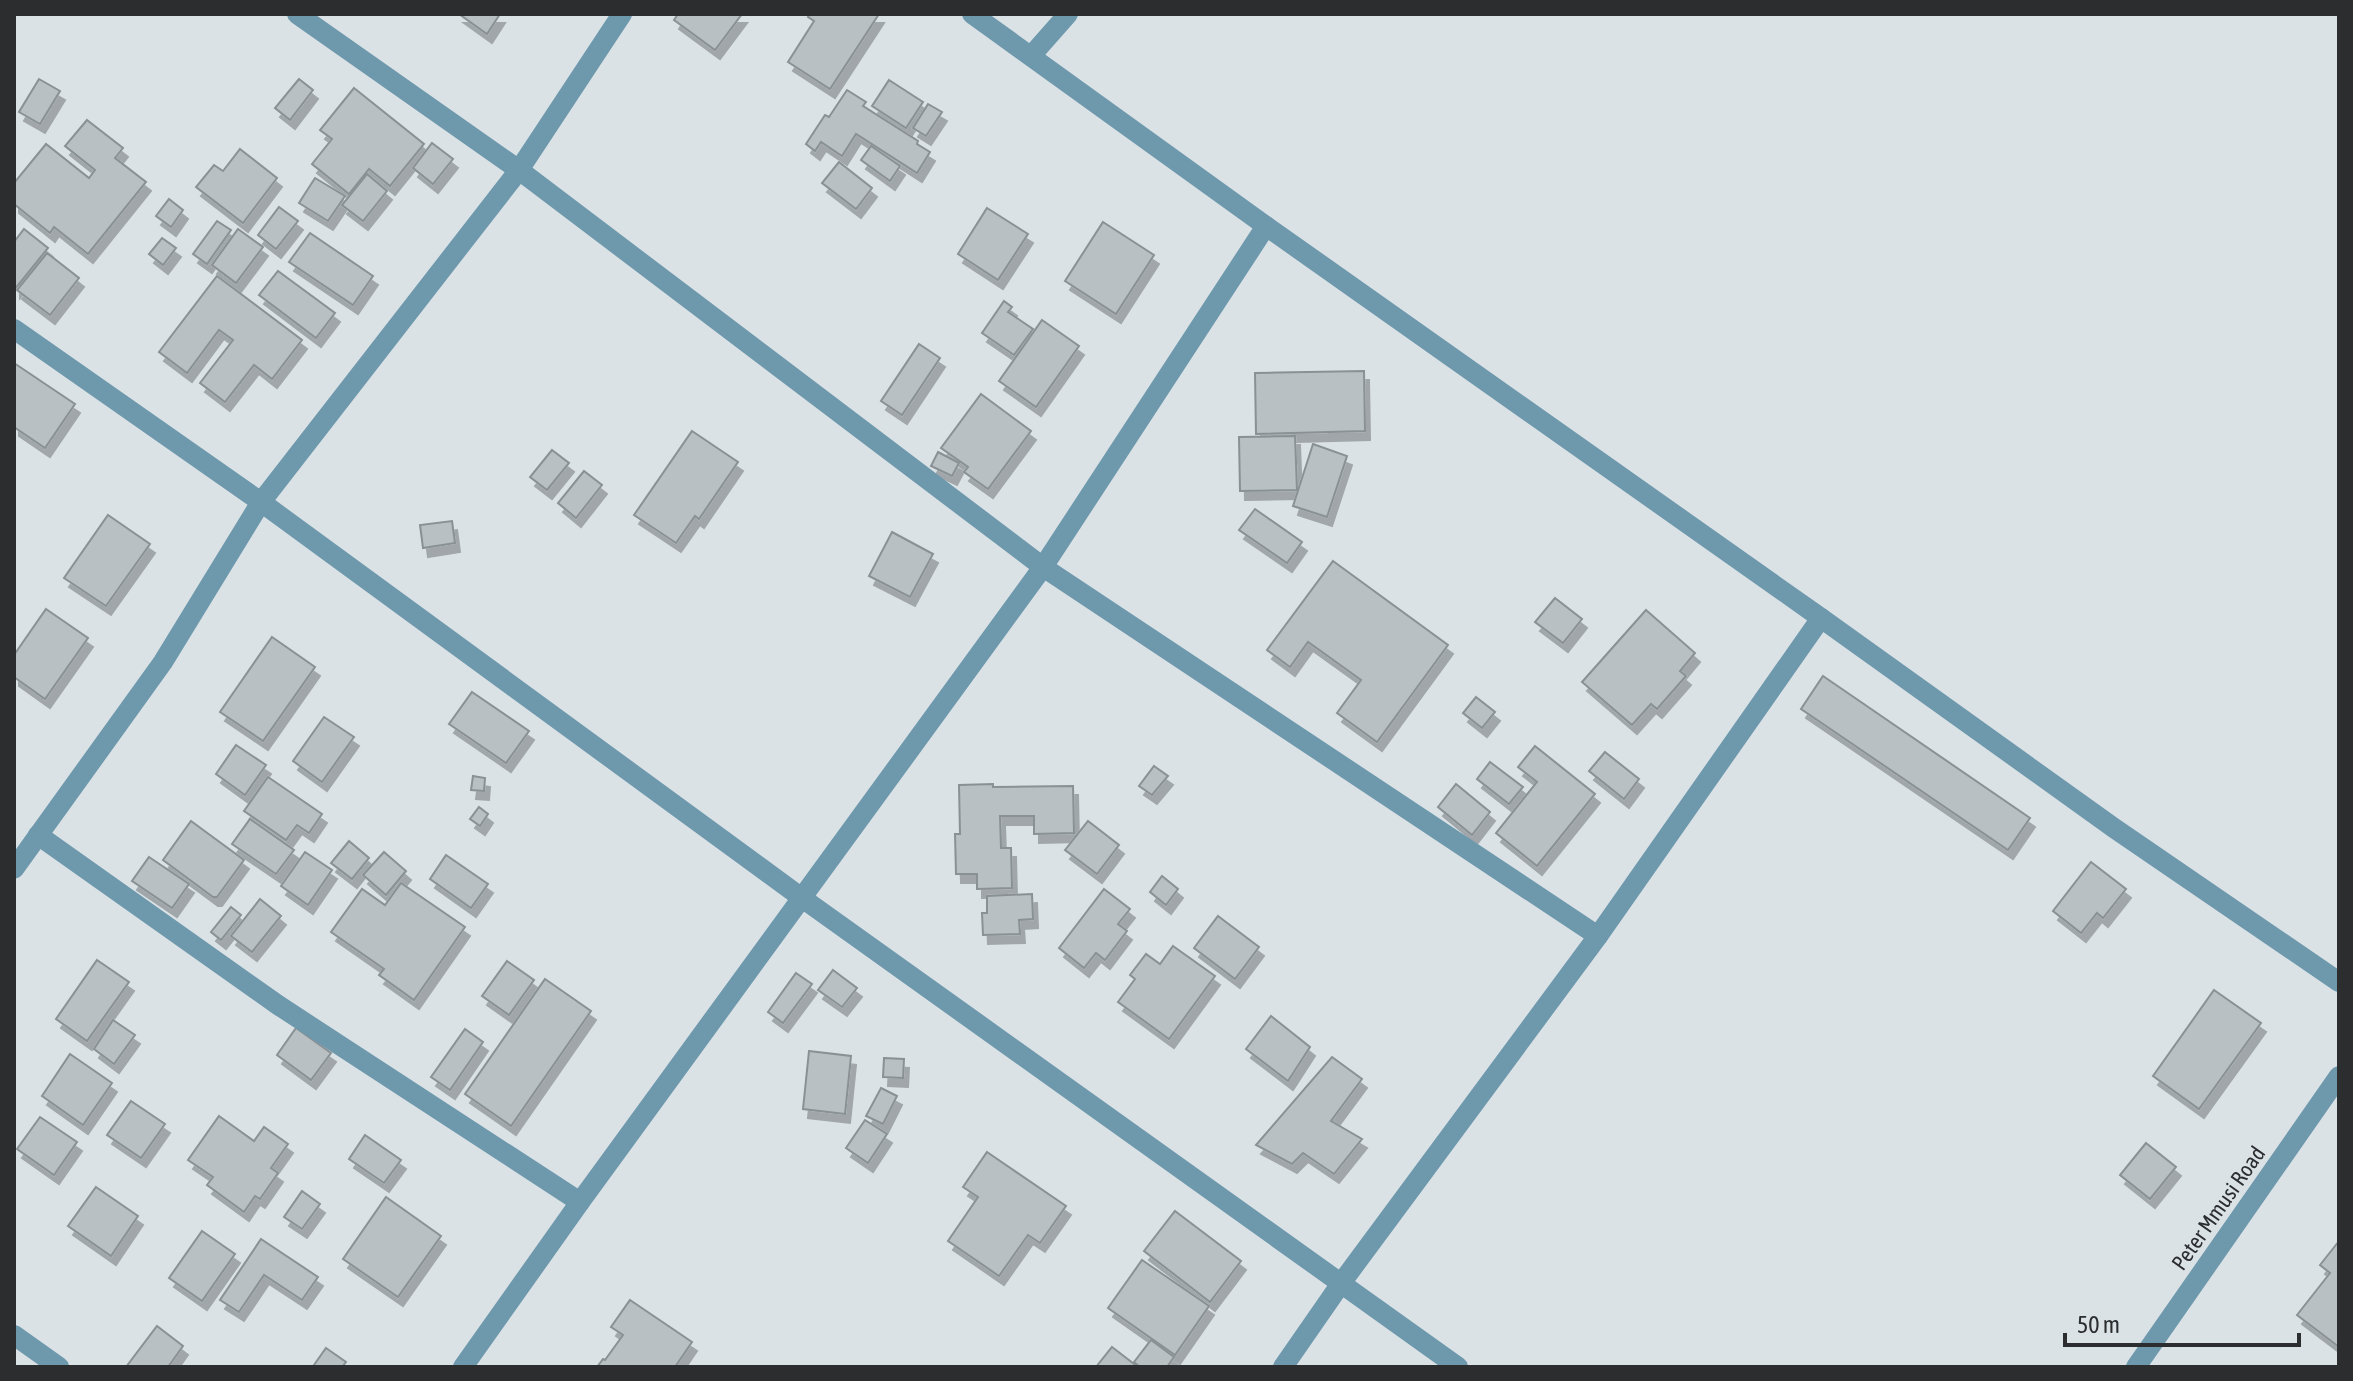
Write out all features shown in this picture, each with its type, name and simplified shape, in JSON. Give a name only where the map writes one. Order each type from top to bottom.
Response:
[{"type":"street","points":[[297,14],[519,170],[1043,567],[1598,936]]},
{"type":"street","points":[[14,869],[163,662],[261,502],[519,170],[622,14]]},
{"type":"street","points":[[972,14],[2114,828],[2339,982]]},
{"type":"street","points":[[1031,56],[1068,14]]},
{"type":"street","points":[[463,1367],[1043,567],[1266,226]]},
{"type":"street","points":[[14,329],[261,502],[802,898],[1458,1367]]},
{"type":"street","points":[[1283,1367],[1342,1282],[1598,936],[1821,618]]},
{"type":"street","points":[[38,835],[278,1005],[580,1202]]},
{"type":"street","name":"Peter Mmusi Road","points":[[2136,1367],[2339,1076]]},
{"type":"street","points":[[14,1335],[59,1367]]},
{"type":"building","points":[[459,14],[500,14],[487,34]]},
{"type":"building","points":[[678,14],[742,14],[715,50],[674,20]]},
{"type":"building","points":[[810,14],[879,14],[830,89],[788,62],[814,21],[808,17]]},
{"type":"building","points":[[39,79],[60,91],[40,124],[19,112]]},
{"type":"building","points":[[299,79],[313,90],[290,120],[275,108]]},
{"type":"building","points":[[889,80],[923,102],[906,128],[872,106]]},
{"type":"building","points":[[354,88],[424,144],[390,186],[369,169],[349,194],[312,164],[332,139],[320,130]]},
{"type":"building","points":[[847,90],[866,102],[863,106],[930,152],[917,173],[856,134],[842,156],[821,142],[815,151],[806,144],[825,115],[829,117]]},
{"type":"building","points":[[928,104],[942,112],[926,136],[913,128]]},
{"type":"building","points":[[87,120],[123,148],[115,158],[146,182],[88,254],[54,227],[50,233],[14,204],[14,183],[46,144],[89,178],[95,170],[65,146]]},
{"type":"building","points":[[432,143],[453,159],[433,184],[413,168]]},
{"type":"building","points":[[871,146],[900,166],[890,181],[861,160]]},
{"type":"building","points":[[240,149],[277,178],[243,223],[196,187],[214,165],[223,171]]},
{"type":"building","points":[[839,162],[872,188],[856,209],[822,183]]},
{"type":"building","points":[[367,174],[387,191],[363,221],[342,205]]},
{"type":"building","points":[[315,178],[345,196],[328,221],[299,203]]},
{"type":"building","points":[[169,199],[183,210],[171,227],[156,216]]},
{"type":"building","points":[[279,207],[298,221],[276,249],[258,235]]},
{"type":"building","points":[[987,208],[1028,234],[998,280],[958,254]]},
{"type":"building","points":[[217,221],[231,230],[207,264],[193,254]]},
{"type":"building","points":[[1103,222],[1154,255],[1116,314],[1065,281]]},
{"type":"building","points":[[24,229],[48,248],[15,289],[14,242]]},
{"type":"building","points":[[238,229],[263,247],[236,283],[212,265]]},
{"type":"building","points":[[310,233],[373,276],[353,305],[289,262]]},
{"type":"building","points":[[162,238],[176,248],[163,265],[149,254]]},
{"type":"building","points":[[47,253],[79,278],[50,315],[17,290]]},
{"type":"building","points":[[278,271],[335,313],[316,338],[259,295]]},
{"type":"building","points":[[217,276],[302,340],[272,379],[254,365],[225,402],[200,383],[233,340],[219,330],[187,373],[159,352]]},
{"type":"building","points":[[1004,301],[1012,307],[1008,312],[1033,329],[1014,355],[982,333]]},
{"type":"building","points":[[1042,320],[1079,346],[1036,407],[999,381]]},
{"type":"building","points":[[919,344],[940,358],[902,415],[881,401]]},
{"type":"building","points":[[14,363],[75,404],[45,448],[14,427]]},
{"type":"building","points":[[1364,371],[1365,431],[1256,434],[1255,373]]},
{"type":"building","points":[[981,394],[1031,431],[988,489],[964,472],[968,467],[941,448]]},
{"type":"building","points":[[692,431],[738,462],[699,519],[695,516],[676,543],[634,515]]},
{"type":"building","points":[[1295,436],[1297,490],[1240,491],[1239,437]]},
{"type":"building","points":[[1313,444],[1347,456],[1327,517],[1293,506]]},
{"type":"building","points":[[552,450],[569,463],[547,490],[530,477]]},
{"type":"building","points":[[938,452],[959,463],[952,476],[931,466]]},
{"type":"building","points":[[584,471],[602,485],[576,518],[558,503]]},
{"type":"building","points":[[1255,509],[1302,542],[1287,563],[1239,530]]},
{"type":"building","points":[[108,515],[150,544],[106,606],[64,578]]},
{"type":"building","points":[[452,521],[455,543],[423,548],[420,525]]},
{"type":"building","points":[[892,532],[933,554],[910,597],[869,576]]},
{"type":"building","points":[[1333,561],[1448,645],[1377,742],[1337,713],[1361,680],[1308,642],[1290,667],[1267,650]]},
{"type":"building","points":[[1555,598],[1582,619],[1563,643],[1535,622]]},
{"type":"building","points":[[46,609],[88,638],[45,699],[14,677],[14,655]]},
{"type":"building","points":[[1646,610],[1695,653],[1680,671],[1686,676],[1657,709],[1651,704],[1632,725],[1582,682]]},
{"type":"building","points":[[272,637],[315,667],[263,741],[220,712]]},
{"type":"building","points":[[1823,676],[2030,818],[2008,850],[1801,709]]},
{"type":"building","points":[[472,692],[529,731],[506,763],[449,724]]},
{"type":"building","points":[[1476,697],[1495,712],[1482,728],[1463,713]]},
{"type":"building","points":[[324,717],[354,737],[322,782],[293,761]]},
{"type":"building","points":[[236,745],[266,765],[245,795],[216,774]]},
{"type":"building","points":[[1535,746],[1595,794],[1537,866],[1496,833],[1537,782],[1518,767]]},
{"type":"building","points":[[1605,752],[1639,779],[1624,799],[1589,771]]},
{"type":"building","points":[[1490,762],[1523,787],[1509,804],[1477,779]]},
{"type":"building","points":[[1154,766],[1168,776],[1152,795],[1139,786]]},
{"type":"building","points":[[473,776],[485,778],[484,791],[471,790]]},
{"type":"building","points":[[268,777],[322,814],[309,833],[297,825],[286,840],[244,811]]},
{"type":"building","points":[[993,784],[993,787],[1073,786],[1074,833],[1034,834],[1034,816],[1000,816],[1001,848],[1011,848],[1012,888],[977,889],[977,874],[956,874],[955,834],[960,834],[959,785]]},
{"type":"building","points":[[1456,784],[1490,812],[1472,835],[1438,807]]},
{"type":"building","points":[[479,807],[488,814],[480,826],[470,819]]},
{"type":"building","points":[[250,819],[294,850],[276,874],[232,844]]},
{"type":"building","points":[[191,821],[244,860],[217,897],[163,860]]},
{"type":"building","points":[[1088,821],[1119,845],[1097,874],[1065,850]]},
{"type":"building","points":[[349,841],[369,858],[352,879],[331,863]]},
{"type":"building","points":[[305,852],[332,870],[308,905],[281,886]]},
{"type":"building","points":[[384,852],[406,871],[386,895],[363,875]]},
{"type":"building","points":[[446,855],[488,884],[471,908],[430,879]]},
{"type":"building","points":[[149,857],[189,884],[172,908],[132,881]]},
{"type":"building","points":[[2091,862],[2126,889],[2103,918],[2097,913],[2081,933],[2053,911]]},
{"type":"building","points":[[1162,876],[1178,889],[1166,905],[1150,892]]},
{"type":"building","points":[[401,883],[465,927],[414,1000],[379,975],[384,969],[331,932],[362,889],[385,905]]},
{"type":"building","points":[[1104,889],[1130,909],[1118,924],[1127,931],[1105,960],[1096,953],[1084,968],[1059,948]]},
{"type":"building","points":[[1032,894],[1033,919],[1019,920],[1020,934],[983,935],[982,913],[987,913],[987,896]]},
{"type":"building","points":[[260,899],[281,916],[252,952],[231,936]]},
{"type":"building","points":[[231,907],[241,915],[221,940],[211,932]]},
{"type":"building","points":[[1218,916],[1259,947],[1235,979],[1194,948]]},
{"type":"building","points":[[1173,946],[1215,976],[1169,1039],[1118,1002],[1135,979],[1130,975],[1146,954],[1160,964]]},
{"type":"building","points":[[97,960],[129,982],[87,1041],[56,1019]]},
{"type":"building","points":[[507,961],[534,980],[509,1015],[482,996]]},
{"type":"building","points":[[833,970],[857,988],[842,1007],[818,990]]},
{"type":"building","points":[[796,973],[812,984],[783,1023],[768,1012]]},
{"type":"building","points":[[545,979],[591,1011],[511,1126],[465,1094]]},
{"type":"building","points":[[2214,990],[2261,1023],[2199,1109],[2153,1076]]},
{"type":"building","points":[[1271,1016],[1310,1047],[1288,1081],[1246,1049]]},
{"type":"building","points":[[113,1020],[135,1035],[114,1064],[94,1049]]},
{"type":"building","points":[[296,1028],[331,1053],[311,1080],[277,1055]]},
{"type":"building","points":[[465,1029],[483,1042],[450,1090],[431,1077]]},
{"type":"building","points":[[809,1051],[851,1056],[845,1114],[803,1109]]},
{"type":"building","points":[[70,1054],[112,1083],[83,1125],[42,1096]]},
{"type":"building","points":[[1332,1057],[1362,1079],[1331,1121],[1362,1139],[1334,1174],[1303,1153],[1292,1164],[1256,1145]]},
{"type":"building","points":[[884,1058],[904,1059],[903,1078],[883,1077]]},
{"type":"building","points":[[881,1088],[897,1096],[883,1124],[866,1116]]},
{"type":"building","points":[[131,1101],[165,1124],[141,1158],[107,1135]]},
{"type":"building","points":[[219,1116],[254,1141],[264,1127],[288,1144],[271,1168],[278,1173],[260,1199],[255,1196],[244,1212],[207,1185],[213,1177],[188,1160]]},
{"type":"building","points":[[40,1117],[77,1142],[54,1175],[17,1149]]},
{"type":"building","points":[[865,1120],[887,1134],[868,1163],[846,1148]]},
{"type":"building","points":[[365,1135],[401,1160],[384,1183],[349,1159]]},
{"type":"building","points":[[2146,1143],[2176,1167],[2150,1199],[2120,1175]]},
{"type":"building","points":[[987,1152],[1066,1206],[1040,1243],[1028,1235],[999,1276],[948,1241],[978,1197],[963,1187]]},
{"type":"building","points":[[96,1187],[138,1216],[111,1256],[68,1226]]},
{"type":"building","points":[[302,1191],[320,1204],[302,1229],[284,1217]]},
{"type":"building","points":[[386,1197],[441,1236],[398,1297],[343,1259]]},
{"type":"building","points":[[1175,1211],[1241,1261],[1210,1302],[1144,1251]]},
{"type":"building","points":[[202,1231],[235,1254],[202,1301],[169,1278]]},
{"type":"building","points":[[261,1239],[318,1277],[302,1300],[264,1275],[239,1312],[220,1300]]},
{"type":"building","points":[[2339,1241],[2339,1347],[2297,1315],[2330,1273],[2320,1265]]},
{"type":"building","points":[[1142,1260],[1209,1306],[1175,1355],[1108,1308]]},
{"type":"building","points":[[630,1300],[692,1342],[675,1367],[597,1367],[623,1335],[611,1327]]},
{"type":"building","points":[[157,1326],[183,1346],[168,1367],[126,1367]]},
{"type":"building","points":[[1151,1340],[1174,1357],[1167,1367],[1140,1367],[1134,1362]]},
{"type":"building","points":[[1112,1347],[1138,1367],[1096,1367]]},
{"type":"building","points":[[326,1348],[346,1362],[342,1367],[314,1365]]}]
